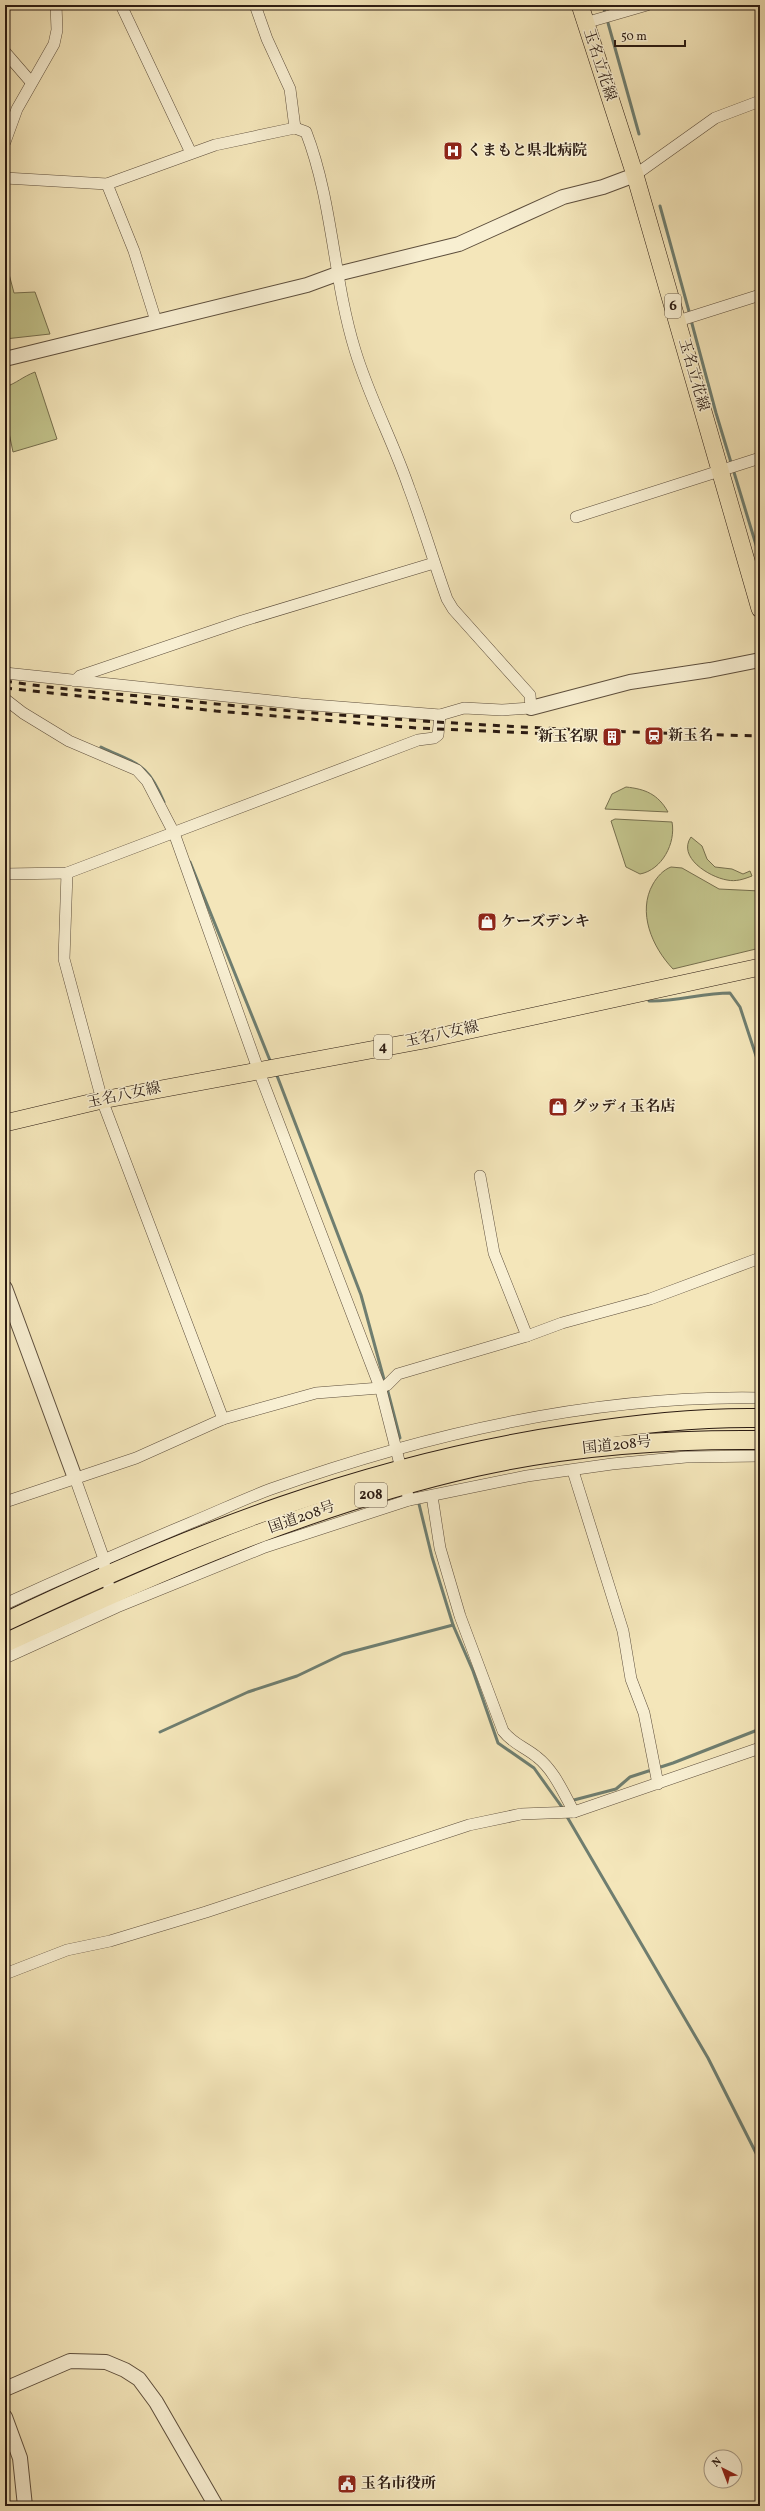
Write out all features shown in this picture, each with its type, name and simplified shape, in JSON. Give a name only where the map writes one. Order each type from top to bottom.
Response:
[{"type":"highway","name":"国道208号","points":[[5,1622],[104,1567],[230,1523],[402,1476],[504,1444],[613,1427],[737,1417],[760,1418]]},
{"type":"highway","name":"国道208号","points":[[5,1643],[113,1600],[307,1515],[402,1476],[616,1445],[687,1439],[760,1440]]},
{"type":"main road","name":"玉名立花線","points":[[580,5],[635,175],[688,318],[721,470],[760,609]]},
{"type":"main road","name":"玉名八女線","points":[[5,1123],[102,1100],[424,1040],[760,967]]},
{"type":"street","points":[[5,142],[17,109],[54,44],[57,30],[56,5]]},
{"type":"street","points":[[121,5],[191,153]]},
{"type":"street","points":[[255,5],[267,39],[290,89],[295,128]]},
{"type":"street","points":[[585,23],[647,5]]},
{"type":"street","points":[[5,52],[31,82]]},
{"type":"street","points":[[5,359],[74,344],[156,321],[307,286],[338,274],[459,244],[563,197],[603,187],[635,175],[715,118],[760,103]]},
{"type":"street","points":[[5,178],[107,184],[215,145],[295,128],[306,132],[332,230],[338,274],[355,350],[409,488],[434,563],[453,609],[530,695],[531,708]]},
{"type":"street","points":[[107,184],[134,251],[156,321]]},
{"type":"street","points":[[688,318],[760,295]]},
{"type":"street","points":[[576,517],[760,458]]},
{"type":"street","points":[[75,681],[80,676],[242,621],[434,563]]},
{"type":"street","points":[[5,673],[75,681],[440,715],[464,708],[502,710],[531,708],[630,682],[710,670],[760,660]]},
{"type":"street","points":[[5,699],[23,713],[69,741],[137,770],[147,781],[174,834],[258,1070],[317,1219],[380,1388],[402,1476],[432,1496],[527,1476],[573,1471],[612,1464],[686,1457],[760,1456]]},
{"type":"street","points":[[5,874],[67,873],[119,852],[174,834],[418,740],[434,738],[438,735],[440,715]]},
{"type":"street","points":[[67,873],[64,959],[102,1100],[223,1419]]},
{"type":"street","points":[[480,1176],[494,1253],[527,1336]]},
{"type":"street","points":[[5,1502],[136,1458],[223,1419],[316,1393],[380,1388],[387,1385],[398,1374],[527,1336],[562,1323],[650,1299],[760,1258]]},
{"type":"street","points":[[5,1288],[75,1478],[104,1567],[113,1600],[5,1658]]},
{"type":"street","points":[[402,1476],[487,1427],[601,1407],[680,1400],[760,1398]]},
{"type":"street","points":[[573,1471],[623,1631],[631,1678],[644,1713],[658,1784]]},
{"type":"street","points":[[432,1496],[440,1548],[458,1608],[503,1731],[511,1742],[538,1757],[549,1771],[572,1811]]},
{"type":"street","points":[[5,1604],[104,1567]]},
{"type":"street","points":[[5,1974],[67,1950],[110,1941],[206,1912],[469,1825],[521,1814],[572,1811],[658,1784],[760,1748]]},
{"type":"street","points":[[5,2389],[70,2361],[106,2362],[125,2370],[139,2379],[153,2397],[216,2506]]},
{"type":"street","points":[[5,2417],[20,2458],[26,2506]]},
{"type":"green space","points":[[9,274],[14,293],[35,292],[50,334],[5,339],[5,275]]},
{"type":"green space","points":[[35,372],[57,439],[13,452],[8,428],[5,429],[5,387]]},
{"type":"green space","points":[[626,787],[645,791],[660,801],[668,812],[605,809],[612,794]]},
{"type":"green space","points":[[615,819],[672,822],[673,830],[669,847],[666,854],[655,867],[640,874],[626,867],[611,821]]},
{"type":"green space","points":[[691,837],[702,846],[707,859],[715,867],[732,869],[743,874],[750,871],[752,876],[740,880],[730,881],[712,875],[704,870],[691,859],[688,852],[688,844]]},
{"type":"green space","points":[[671,867],[682,868],[719,889],[760,891],[760,948],[673,969],[665,960],[653,940],[649,929],[646,906],[648,895],[658,876]]},
{"type":"waterway","points":[[603,5],[639,134]]},
{"type":"waterway","points":[[660,206],[690,315]]},
{"type":"waterway","points":[[691,320],[716,413],[760,558]]},
{"type":"waterway","points":[[101,747],[140,766],[152,779],[164,802]]},
{"type":"waterway","points":[[190,862],[271,1063]]},
{"type":"waterway","points":[[649,1001],[730,993],[740,1007],[760,1068]]},
{"type":"waterway","points":[[276,1073],[361,1295],[385,1383]]},
{"type":"waterway","points":[[387,1388],[400,1438]]},
{"type":"waterway","points":[[419,1504],[432,1557],[453,1625],[473,1671],[498,1743],[534,1768],[564,1810]]},
{"type":"waterway","points":[[160,1732],[248,1692],[297,1676],[343,1654],[453,1625]]},
{"type":"waterway","points":[[570,1801],[616,1789],[630,1777],[673,1763],[760,1729]]},
{"type":"waterway","points":[[566,1815],[708,2058],[760,2161]]},
{"type":"railway","points":[[5,681],[63,689],[310,713],[535,728],[760,736]]},
{"type":"railway","points":[[5,688],[216,711],[417,728],[554,734]]},
{"type":"place","name":"くまもと県北病院","points":[[453,151]]},
{"type":"place","name":"新玉名","points":[[654,736]]},
{"type":"place","name":"新玉名駅","points":[[612,737]]},
{"type":"place","name":"ケーズデンキ","points":[[487,922]]},
{"type":"place","name":"グッディ玉名店","points":[[558,1107]]},
{"type":"place","name":"玉名市役所","points":[[347,2484]]}]
